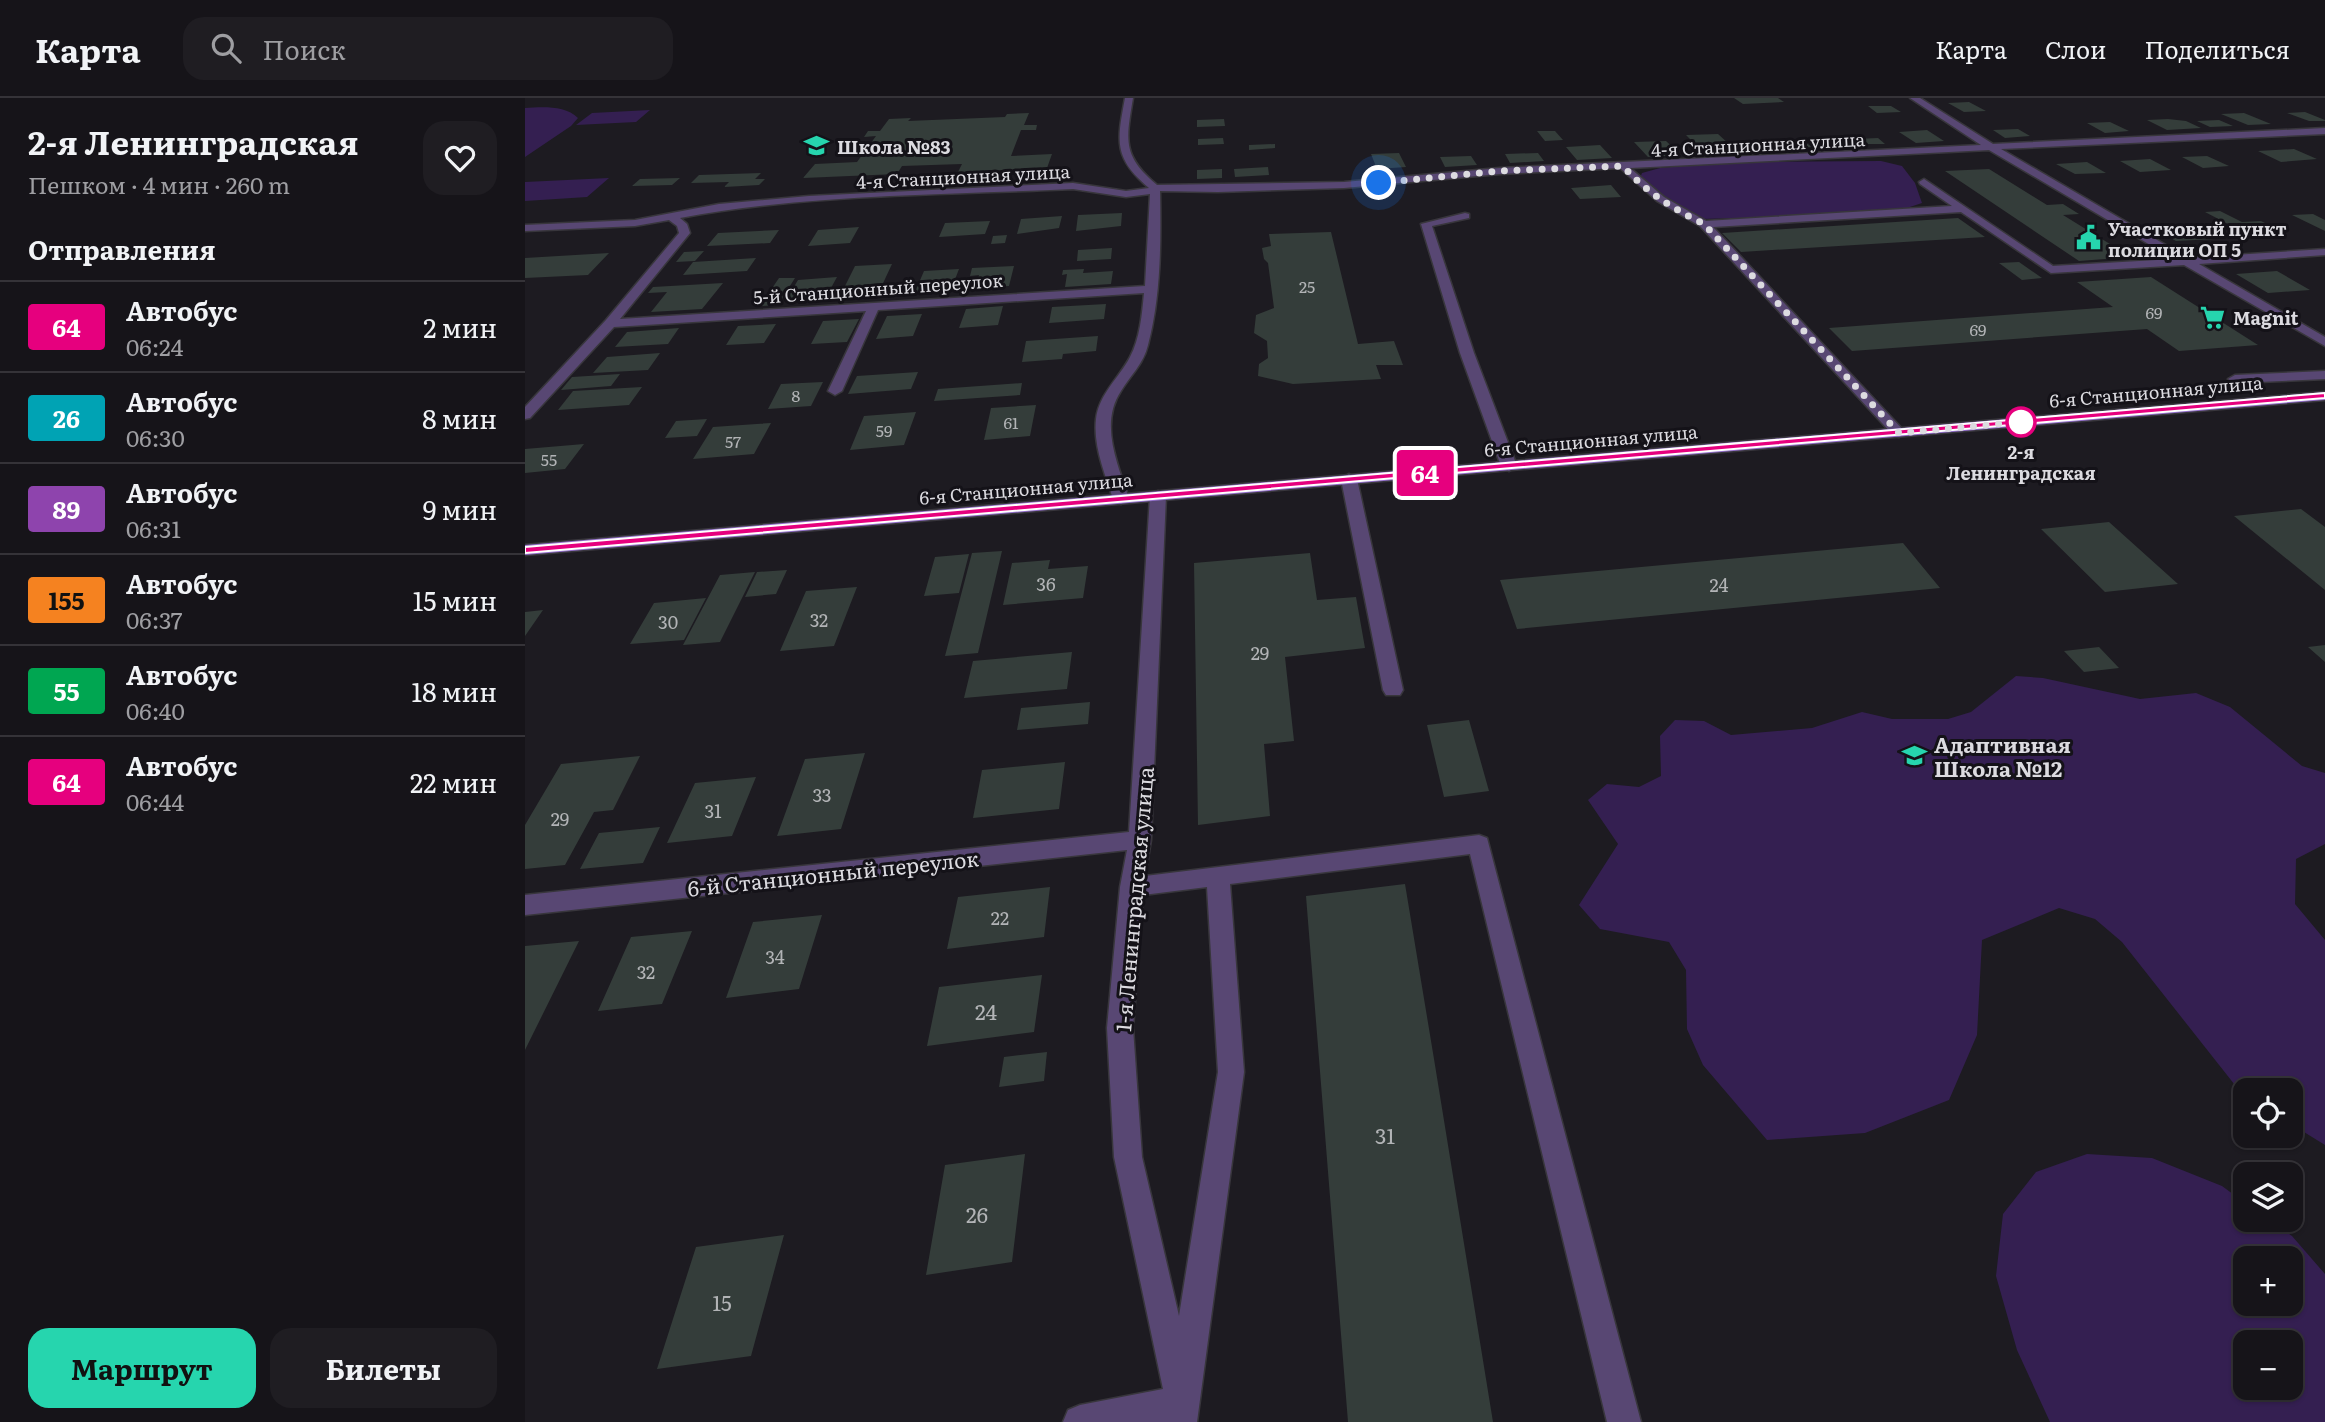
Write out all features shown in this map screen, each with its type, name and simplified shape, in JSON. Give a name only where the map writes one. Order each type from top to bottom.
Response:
[{"type":"main road","name":"6-я Станционная улица","points":[[525,550],[2325,396]]},
{"type":"street","points":[[1121,499],[1105,440],[1103,416],[1109,398],[1142,346],[1156,221],[1155,188],[1133,168],[1123,149],[1129,98]]},
{"type":"street","points":[[1914,98],[1992,148],[2325,342]]},
{"type":"street","name":"4-я Станционная улица","points":[[525,228],[635,223],[757,202],[1073,186],[1126,194],[1143,193],[1155,188],[1344,185],[1500,171],[2325,131]]},
{"type":"street","points":[[1623,166],[1643,188],[1663,203],[1704,224],[1899,433]]},
{"type":"street","points":[[1924,183],[2051,270],[2325,252]]},
{"type":"street","points":[[1704,224],[1962,209]]},
{"type":"street","points":[[1465,216],[1426,224],[1467,353],[1509,466]]},
{"type":"street","points":[[525,415],[610,323],[685,233],[682,224],[672,218]]},
{"type":"street","name":"5-й Станционный переулок","points":[[610,323],[1149,289]]},
{"type":"street","points":[[835,391],[874,306]]},
{"type":"street","points":[[2235,379],[2325,375]]},
{"type":"street","points":[[1349,480],[1393,690]]},
{"type":"street","name":"1-я Ленинградская улица","points":[[1158,496],[1140,840],[1132,887],[1120,1028],[1128,1157],[1181,1412]]},
{"type":"street","name":"6-й Станционный переулок","points":[[525,905],[1140,840]]},
{"type":"street","points":[[1132,887],[1479,844],[1624,1422]]},
{"type":"street","points":[[1080,1422],[1181,1412],[1231,1072],[1218,876]]},
{"type":"shaded area","points":[[525,108],[560,109],[578,118],[571,126],[525,157]]},
{"type":"shaded area","points":[[650,110],[636,122],[576,125],[592,113]]},
{"type":"shaded area","points":[[1881,161],[1902,166],[1915,183],[1922,203],[1907,208],[1818,216],[1700,219],[1667,203],[1640,178],[1642,173],[1660,168],[1729,162]]},
{"type":"shaded area","points":[[609,178],[587,197],[525,201],[525,182]]},
{"type":"shaded area","points":[[2016,676],[2043,678],[2140,699],[2196,693],[2230,707],[2302,766],[2325,773],[2325,844],[2296,859],[2295,904],[2325,940],[2325,1145],[2303,1131],[2303,1078],[2233,1078],[2233,1083],[2122,942],[2095,919],[2059,908],[1982,940],[1977,1035],[1949,1100],[1865,1133],[1767,1140],[1703,1065],[1687,1029],[1686,970],[1669,942],[1600,929],[1579,905],[1618,844],[1588,800],[1607,784],[1639,787],[1661,776],[1660,736],[1675,720],[1704,721],[1731,735],[1812,728],[1862,712],[1892,719],[1948,719],[1971,712]]},
{"type":"shaded area","points":[[2087,1154],[2152,1158],[2222,1186],[2233,1194],[2233,1232],[2286,1232],[2301,1246],[2233,1246],[2233,1316],[2303,1316],[2303,1249],[2325,1274],[2325,1422],[2050,1422],[2017,1350],[1996,1276],[2003,1214],[2036,1172]]},
{"type":"building","points":[[1734,98],[1778,98],[1784,102],[1743,104]]},
{"type":"building","points":[[1969,102],[1986,111],[1964,112],[1948,103]]},
{"type":"building","points":[[1868,106],[1891,106],[1901,112],[1877,113]]},
{"type":"building","points":[[2305,112],[2325,121],[2309,121],[2287,113]]},
{"type":"building","points":[[1029,113],[1024,125],[1037,125],[1036,130],[1021,130],[1011,156],[1052,154],[1047,168],[958,172],[962,164],[902,166],[897,174],[803,178],[815,164],[857,162],[876,136],[864,137],[868,131],[880,131],[889,119],[911,118],[908,121],[1005,117],[1007,114]]},
{"type":"building","points":[[2244,113],[2271,124],[2248,125],[2221,114]]},
{"type":"building","points":[[1224,119],[1225,126],[1197,127],[1197,120]]},
{"type":"building","points":[[2147,120],[2186,121],[2201,128],[2167,130]]},
{"type":"building","points":[[2219,120],[2233,126],[2210,127],[2197,121]]},
{"type":"building","points":[[2110,122],[2129,131],[2105,133],[2087,123]]},
{"type":"building","points":[[2018,129],[2030,136],[2005,138],[1993,130]]},
{"type":"building","points":[[1927,130],[1944,141],[1916,143],[1899,132]]},
{"type":"building","points":[[1537,131],[1555,131],[1563,140],[1545,141]]},
{"type":"building","points":[[1718,134],[1729,144],[1697,146],[1686,135]]},
{"type":"building","points":[[1223,138],[1224,144],[1198,145],[1198,139]]},
{"type":"building","points":[[1878,138],[1885,144],[1863,144],[1856,139]]},
{"type":"building","points":[[1802,140],[1812,147],[1780,149],[1771,141]]},
{"type":"building","points":[[1666,141],[1681,155],[1648,157],[1634,142]]},
{"type":"building","points":[[1755,143],[1764,150],[1730,152],[1725,147]]},
{"type":"building","points":[[1275,144],[1275,148],[1249,150],[1249,145]]},
{"type":"building","points":[[1600,145],[1612,158],[1577,160],[1566,147]]},
{"type":"building","points":[[2294,149],[2317,159],[2281,162],[2258,151]]},
{"type":"building","points":[[1399,153],[1406,167],[1377,169],[1371,154]]},
{"type":"building","points":[[1538,153],[1544,161],[1510,163],[1505,154]]},
{"type":"building","points":[[1471,156],[1477,165],[1445,167],[1440,157]]},
{"type":"building","points":[[2207,156],[2229,166],[2203,168],[2182,157]]},
{"type":"building","points":[[2150,159],[2171,170],[2140,172],[2120,161]]},
{"type":"building","points":[[2087,162],[2106,173],[2075,174],[2056,164]]},
{"type":"building","points":[[1268,167],[1269,175],[1235,177],[1234,169]]},
{"type":"building","points":[[1222,169],[1222,178],[1197,179],[1197,170]]},
{"type":"building","points":[[1989,169],[2047,205],[2063,204],[2079,214],[2063,215],[2131,257],[2079,261],[1945,171]]},
{"type":"building","points":[[761,173],[755,179],[765,179],[759,185],[724,187],[729,182],[691,183],[699,175]]},
{"type":"building","points":[[680,178],[672,185],[632,186],[640,179]]},
{"type":"building","points":[[1611,185],[1621,197],[1580,199],[1571,188]]},
{"type":"building","points":[[2220,211],[2242,222],[2261,221],[2287,234],[2253,237],[2205,212]]},
{"type":"building","points":[[1122,213],[1121,226],[1076,231],[1078,215]]},
{"type":"building","points":[[2313,214],[2325,220],[2325,231],[2292,215]]},
{"type":"building","points":[[1062,216],[1059,228],[1017,234],[1021,219]]},
{"type":"building","points":[[1958,218],[1985,237],[1741,252],[1722,233]]},
{"type":"building","points":[[990,221],[985,234],[939,237],[945,223]]},
{"type":"building","points":[[2190,225],[2215,239],[2176,241],[2153,228]]},
{"type":"building","points":[[859,227],[850,243],[808,246],[818,230]]},
{"type":"building","points":[[779,230],[770,243],[707,246],[718,233]]},
{"type":"building","points":[[1331,232],[1358,344],[1394,341],[1403,365],[1376,365],[1381,379],[1293,384],[1258,376],[1259,364],[1268,358],[1267,341],[1254,333],[1256,315],[1274,308],[1268,263],[1264,259],[1262,248],[1271,246],[1269,234]]},
{"type":"building","points":[[1007,235],[1005,243],[991,244],[993,236]]},
{"type":"building","points":[[1112,248],[1111,259],[1077,261],[1078,250]]},
{"type":"building","points":[[704,251],[695,261],[676,262],[684,252]]},
{"type":"building","points":[[609,253],[588,275],[525,278],[525,258]]},
{"type":"building","points":[[756,258],[747,271],[683,275],[693,262]]},
{"type":"building","points":[[2019,262],[2042,278],[2022,280],[1999,263]]},
{"type":"building","points":[[892,264],[878,294],[840,296],[855,266]]},
{"type":"building","points":[[1014,266],[1009,286],[975,288],[979,275],[970,276],[972,268]]},
{"type":"building","points":[[959,269],[951,290],[915,292],[924,271]]},
{"type":"building","points":[[1084,269],[1083,273],[1113,271],[1111,284],[1065,287],[1067,274],[1062,275],[1063,270]]},
{"type":"building","points":[[2277,271],[2310,290],[2268,293],[2236,274]]},
{"type":"building","points":[[837,277],[826,297],[786,300],[798,280]]},
{"type":"building","points":[[2151,277],[2258,345],[2179,351],[2147,329],[1852,351],[1829,328],[2113,307],[2077,282]]},
{"type":"building","points":[[779,278],[795,278],[778,305],[760,306]]},
{"type":"building","points":[[723,283],[702,309],[651,312],[667,292],[648,293],[653,287]]},
{"type":"building","points":[[1106,304],[1104,319],[1049,323],[1052,307]]},
{"type":"building","points":[[1003,306],[998,325],[959,328],[966,309]]},
{"type":"building","points":[[922,314],[913,336],[876,339],[887,316]]},
{"type":"building","points":[[859,319],[847,342],[811,344],[823,321]]},
{"type":"building","points":[[776,324],[764,343],[726,345],[738,326]]},
{"type":"building","points":[[679,328],[668,344],[615,347],[627,332]]},
{"type":"building","points":[[1098,336],[1096,351],[1063,354],[1062,359],[1022,362],[1026,341]]},
{"type":"building","points":[[660,353],[648,370],[593,373],[607,357]]},
{"type":"building","points":[[918,372],[911,389],[848,394],[857,376]]},
{"type":"building","points":[[620,374],[611,386],[561,390],[572,377]]},
{"type":"building","points":[[823,382],[811,406],[768,409],[781,384]]},
{"type":"building","points":[[1022,383],[1020,395],[934,401],[938,389]]},
{"type":"building","points":[[642,387],[629,405],[558,410],[573,391]]},
{"type":"building","points":[[1036,405],[1030,436],[984,440],[991,408]]},
{"type":"building","points":[[916,412],[904,445],[850,450],[864,416]]},
{"type":"building","points":[[707,419],[697,436],[665,438],[676,421]]},
{"type":"building","points":[[771,423],[754,454],[693,459],[713,427]]},
{"type":"building","points":[[584,444],[565,469],[525,473],[525,449]]},
{"type":"building","points":[[2301,509],[2325,527],[2325,590],[2234,516]]},
{"type":"building","points":[[2109,522],[2178,584],[2105,592],[2041,529]]},
{"type":"building","points":[[1903,543],[1940,588],[1517,629],[1500,580]]},
{"type":"building","points":[[1002,551],[978,653],[945,656],[972,553]]},
{"type":"building","points":[[1310,553],[1317,600],[1356,597],[1365,648],[1285,657],[1294,741],[1264,744],[1270,816],[1198,825],[1194,563]]},
{"type":"building","points":[[969,554],[959,593],[924,596],[935,557]]},
{"type":"building","points":[[1050,560],[1048,569],[1088,566],[1083,598],[1003,605],[1012,563]]},
{"type":"building","points":[[787,570],[776,594],[745,597],[757,572]]},
{"type":"building","points":[[755,572],[720,642],[683,645],[720,575]]},
{"type":"building","points":[[857,587],[834,646],[780,651],[806,591]]},
{"type":"building","points":[[706,598],[684,640],[630,644],[654,603]]},
{"type":"building","points":[[543,610],[525,636],[525,612]]},
{"type":"building","points":[[2325,645],[2325,662],[2308,647]]},
{"type":"building","points":[[2099,647],[2119,668],[2084,672],[2064,651]]},
{"type":"building","points":[[1072,652],[1067,689],[964,698],[973,661]]},
{"type":"building","points":[[1090,702],[1088,724],[1017,730],[1021,708]]},
{"type":"building","points":[[1469,720],[1489,791],[1444,797],[1427,725]]},
{"type":"building","points":[[865,753],[841,829],[777,836],[805,759]]},
{"type":"building","points":[[640,756],[613,810],[594,812],[565,865],[525,869],[525,825],[561,764]]},
{"type":"building","points":[[1065,762],[1059,809],[973,818],[982,770]]},
{"type":"building","points":[[756,777],[732,836],[667,843],[695,783]]},
{"type":"building","points":[[660,827],[643,863],[580,869],[599,833]]},
{"type":"building","points":[[1405,884],[1493,1422],[1348,1422],[1306,896]]},
{"type":"building","points":[[1050,887],[1044,937],[947,949],[958,897]]},
{"type":"building","points":[[822,915],[799,989],[726,998],[753,922]]},
{"type":"building","points":[[692,931],[662,1004],[598,1011],[631,937]]},
{"type":"building","points":[[579,941],[525,1050],[525,946]]},
{"type":"building","points":[[1042,975],[1034,1032],[927,1046],[939,987]]},
{"type":"building","points":[[1047,1052],[1044,1081],[999,1087],[1004,1057]]},
{"type":"building","points":[[1025,1154],[1012,1262],[926,1275],[945,1165]]},
{"type":"building","points":[[784,1235],[751,1356],[657,1369],[696,1247]]},
{"type":"bus line","name":"64","points":[[525,550],[2325,396]]},
{"type":"place","name":"Школа №83","points":[[817,146]]},
{"type":"place","name":"Участковый пункт полиции ОП 5","points":[[2088,238]]},
{"type":"place","name":"Magnit","points":[[2213,317]]},
{"type":"place","name":"2-я Ленинградская","points":[[2021,422]]},
{"type":"place","name":"Адаптивная Школа №12","points":[[1914,755]]},
{"type":"route","points":[[1379,183],[1500,171],[1623,166],[1643,188],[1663,203],[1704,224],[1899,433],[2021,422]]}]
